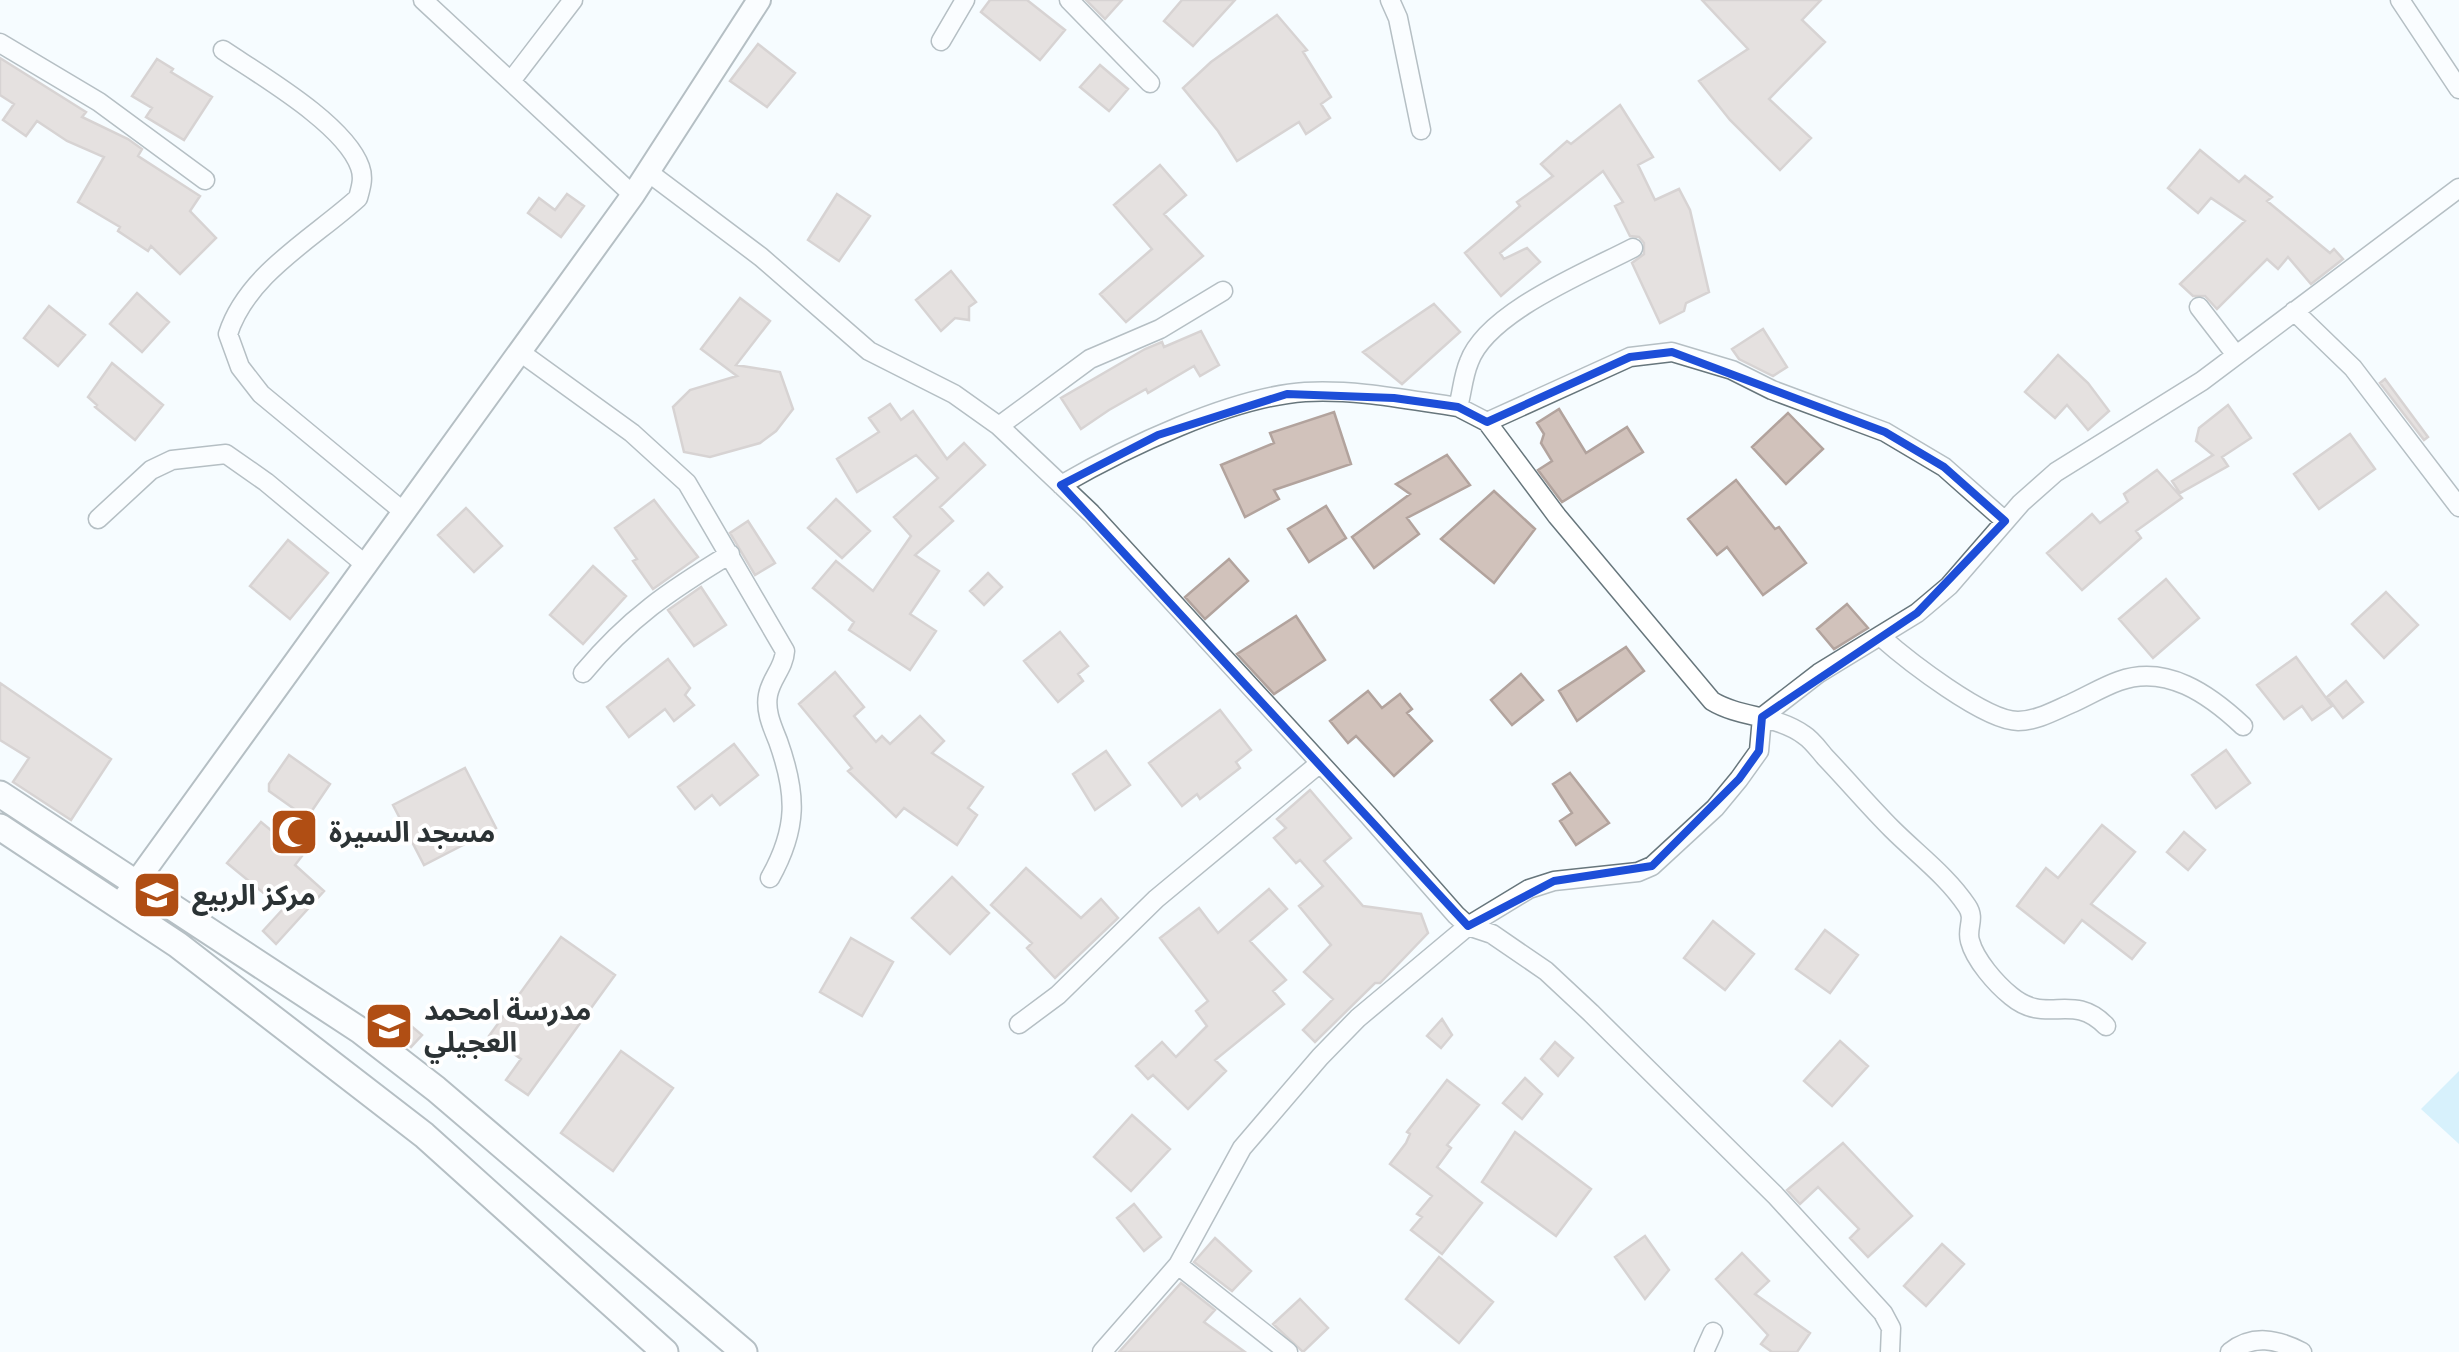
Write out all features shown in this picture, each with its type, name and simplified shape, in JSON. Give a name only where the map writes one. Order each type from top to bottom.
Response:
[{"type":"main road","points":[[0,794],[376,1043],[466,1114],[744,1352]]},
{"type":"main road","points":[[0,827],[178,945],[424,1135],[664,1352]]},
{"type":"street","points":[[424,0],[633,195]]},
{"type":"street","points":[[512,81],[573,0]]},
{"type":"street","points":[[119,906],[633,195],[759,0]]},
{"type":"street","points":[[941,41],[965,0]]},
{"type":"street","points":[[1068,0],[1150,83]]},
{"type":"street","points":[[1390,0],[1398,18],[1421,130]]},
{"type":"street","points":[[2400,0],[2459,90]]},
{"type":"street","points":[[0,43],[99,102],[205,180]]},
{"type":"street","points":[[222,50],[302,102],[351,151],[363,182],[358,198],[276,266],[240,305],[228,334],[240,367],[261,394],[405,513]]},
{"type":"street","points":[[648,172],[774,268],[868,352],[954,394],[999,426],[1062,486],[1468,926],[1492,934],[1546,972],[1775,1194],[1883,1313],[1891,1328],[1890,1352]]},
{"type":"street","points":[[1102,1352],[1178,1265],[1242,1148],[1358,1018],[1468,926],[1502,903],[1554,881],[1638,872],[1652,866],[1715,808],[1739,780],[1759,750],[1762,717],[1949,586],[2005,521],[2056,472],[2168,404],[2459,188]]},
{"type":"street","points":[[1458,408],[1469,359],[1513,310],[1633,248]]},
{"type":"street","points":[[999,426],[1090,359],[1160,329],[1223,291]]},
{"type":"street","points":[[2199,307],[2236,356]]},
{"type":"street","points":[[2294,312],[2352,368],[2459,506]]},
{"type":"street","points":[[520,352],[632,433],[687,483],[785,651],[784,662],[768,695],[770,721],[789,777],[792,824],[786,849],[770,878]]},
{"type":"street","points":[[1487,422],[1630,356],[1672,352],[1732,370],[1772,390],[1885,432],[1944,467],[2005,521]]},
{"type":"street","points":[[1062,486],[1158,435],[1287,394],[1346,393],[1458,408],[1487,422],[1557,516],[1712,701],[1730,711],[1762,717],[1804,734],[1933,867],[1968,907],[1973,920],[1969,940],[1978,958],[2011,996],[2038,1011],[2079,1008],[2093,1012],[2106,1026]]},
{"type":"street","points":[[98,520],[151,470],[172,460],[226,454],[367,566]]},
{"type":"street","points":[[583,674],[616,634],[670,590],[730,554]]},
{"type":"street","points":[[1881,637],[1916,668],[2017,722],[2040,717],[2120,681],[2152,674],[2176,680],[2202,694],[2242,726]]},
{"type":"street","points":[[1019,1024],[1058,995],[1156,899],[1320,763]]},
{"type":"street","points":[[1178,1265],[1288,1352]]},
{"type":"street","points":[[1704,1352],[1713,1332]]},
{"type":"street","points":[[2230,1352],[2242,1342],[2264,1338],[2302,1352]]},
{"type":"highlighted area","points":[[1672,352],[1885,432],[1944,467],[2005,521],[1917,613],[1762,717],[1759,751],[1739,779],[1652,866],[1554,881],[1468,926],[1061,485],[1158,435],[1287,394],[1394,398],[1458,407],[1487,422],[1630,357]]},
{"type":"shaded area","points":[[2459,1071],[2459,1144],[2421,1109]]},
{"type":"building","points":[[990,0],[1027,0],[1065,30],[1040,60],[981,12]]},
{"type":"building","points":[[1086,0],[1122,0],[1105,19]]},
{"type":"building","points":[[1182,0],[1235,0],[1193,46],[1164,21]]},
{"type":"building","points":[[1702,0],[1821,0],[1802,20],[1825,42],[1769,99],[1811,138],[1780,170],[1730,120],[1699,81],[1748,49]]},
{"type":"building","points":[[1277,15],[1307,50],[1303,52],[1331,97],[1321,104],[1330,118],[1306,134],[1299,122],[1237,161],[1183,88],[1211,62]]},
{"type":"building","points":[[758,44],[795,73],[767,107],[730,81]]},
{"type":"building","points":[[0,58],[86,112],[82,117],[128,139],[142,149],[138,156],[200,196],[190,211],[216,238],[180,274],[151,246],[148,251],[118,231],[120,227],[78,202],[104,157],[67,141],[37,121],[26,136],[3,120],[14,104],[0,95]]},
{"type":"building","points":[[157,59],[212,97],[184,140],[146,117],[152,108],[132,96]]},
{"type":"building","points":[[1100,65],[1128,89],[1109,111],[1080,87]]},
{"type":"building","points":[[1620,105],[1653,157],[1638,165],[1655,200],[1679,189],[1690,210],[1709,292],[1686,303],[1684,311],[1660,323],[1632,263],[1644,254],[1644,243],[1639,237],[1630,236],[1615,206],[1623,202],[1603,171],[1500,253],[1504,259],[1527,248],[1540,262],[1501,296],[1465,253],[1520,206],[1517,202],[1553,176],[1541,164]]},
{"type":"building","points":[[2200,150],[2239,182],[2245,176],[2272,197],[2267,201],[2330,253],[2334,249],[2343,259],[2311,284],[2288,257],[2278,269],[2267,259],[2217,309],[2205,296],[2193,296],[2180,284],[2245,221],[2211,198],[2198,213],[2168,188]]},
{"type":"building","points":[[1160,165],[1186,195],[1164,214],[1203,256],[1126,322],[1100,294],[1152,249],[1114,205]]},
{"type":"building","points":[[567,194],[584,206],[561,237],[528,213],[539,198],[555,210]]},
{"type":"building","points":[[837,194],[870,216],[839,261],[808,240]]},
{"type":"building","points":[[951,271],[976,302],[969,307],[969,320],[955,318],[941,331],[916,300]]},
{"type":"building","points":[[137,293],[169,322],[142,352],[110,324]]},
{"type":"building","points":[[740,298],[770,321],[736,365],[780,372],[793,409],[776,431],[760,443],[710,457],[684,452],[673,407],[690,390],[737,376],[701,349]]},
{"type":"building","points":[[1434,304],[1460,332],[1402,384],[1363,352]]},
{"type":"building","points":[[49,306],[85,335],[58,366],[24,338]]},
{"type":"building","points":[[1763,329],[1787,367],[1773,376],[1739,359],[1732,349]]},
{"type":"building","points":[[1201,331],[1219,365],[1200,376],[1194,366],[1148,393],[1146,389],[1081,429],[1061,398],[1145,349],[1162,342],[1164,347]]},
{"type":"building","points":[[2058,355],[2088,383],[2109,411],[2088,430],[2067,405],[2055,418],[2025,392]]},
{"type":"building","points":[[112,363],[163,405],[135,440],[88,397]]},
{"type":"building","points":[[2385,379],[2428,437],[2424,440],[2380,383]]},
{"type":"building","points":[[890,404],[901,420],[913,411],[947,459],[964,443],[985,465],[940,507],[953,521],[915,555],[939,571],[910,614],[936,631],[910,670],[849,630],[854,622],[813,588],[836,561],[873,591],[911,536],[894,517],[938,478],[916,455],[857,492],[837,459],[879,432],[869,418]]},
{"type":"building","points":[[2228,405],[2251,438],[2222,457],[2228,466],[2180,493],[2172,481],[2213,455],[2196,441],[2199,428]]},
{"type":"building","points":[[1559,409],[1586,453],[1627,427],[1643,452],[1562,502],[1538,470],[1552,461],[1541,443],[1544,434],[1537,423]]},
{"type":"building","points":[[1334,412],[1351,464],[1274,490],[1279,499],[1245,517],[1221,465],[1274,443],[1270,433]]},
{"type":"building","points":[[1788,413],[1823,449],[1786,484],[1752,447]]},
{"type":"building","points":[[2350,434],[2375,469],[2319,509],[2294,474]]},
{"type":"building","points":[[1447,455],[1470,485],[1407,518],[1419,534],[1374,568],[1352,537],[1410,494],[1396,484]]},
{"type":"building","points":[[2157,470],[2182,498],[2136,531],[2141,538],[2082,590],[2047,553],[2092,514],[2100,523],[2128,502],[2124,494]]},
{"type":"building","points":[[1736,480],[1806,563],[1763,595],[1727,547],[1717,555],[1688,519]]},
{"type":"building","points":[[1494,491],[1535,529],[1494,583],[1441,539]]},
{"type":"building","points":[[836,499],[870,531],[842,558],[808,528]]},
{"type":"building","points":[[654,500],[698,557],[653,589],[615,528]]},
{"type":"building","points":[[1326,506],[1346,538],[1309,562],[1288,529]]},
{"type":"building","points":[[466,508],[502,546],[474,572],[438,535]]},
{"type":"building","points":[[748,521],[775,563],[755,575],[730,533]]},
{"type":"building","points":[[288,540],[328,573],[290,619],[250,586]]},
{"type":"building","points":[[1229,559],[1248,581],[1205,619],[1185,597]]},
{"type":"building","points":[[593,566],[626,596],[583,644],[550,615]]},
{"type":"building","points":[[988,573],[1002,587],[984,605],[970,591]]},
{"type":"building","points":[[2166,579],[2199,618],[2153,658],[2119,619]]},
{"type":"building","points":[[701,587],[726,625],[694,646],[668,610]]},
{"type":"building","points":[[2386,592],[2418,625],[2384,658],[2352,624]]},
{"type":"building","points":[[1847,604],[1868,628],[1834,649],[1817,629]]},
{"type":"building","points":[[1296,616],[1325,660],[1274,694],[1237,654]]},
{"type":"building","points":[[1060,632],[1088,666],[1078,674],[1083,681],[1058,702],[1024,661]]},
{"type":"building","points":[[1626,647],[1644,671],[1577,721],[1559,691]]},
{"type":"building","points":[[2296,657],[2332,706],[2312,720],[2302,706],[2284,719],[2257,685]]},
{"type":"building","points":[[668,659],[690,688],[685,695],[694,705],[674,721],[665,709],[629,737],[607,707]]},
{"type":"building","points":[[835,672],[864,707],[854,716],[876,742],[882,736],[890,744],[920,716],[944,741],[932,753],[983,787],[968,808],[977,815],[957,845],[904,808],[896,817],[848,771],[852,768],[799,704]]},
{"type":"building","points":[[1521,674],[1543,700],[1512,725],[1491,700]]},
{"type":"building","points":[[2346,681],[2363,702],[2343,718],[2327,697]]},
{"type":"building","points":[[0,683],[111,759],[71,820],[13,782],[29,758],[0,740]]},
{"type":"building","points":[[1368,691],[1382,708],[1400,694],[1412,709],[1407,713],[1432,741],[1394,776],[1356,736],[1348,743],[1330,721]]},
{"type":"building","points":[[1220,710],[1251,750],[1236,762],[1240,768],[1200,799],[1197,794],[1182,806],[1149,763]]},
{"type":"building","points":[[734,744],[758,775],[720,805],[712,795],[695,809],[678,787]]},
{"type":"building","points":[[2226,750],[2250,783],[2216,808],[2192,775]]},
{"type":"building","points":[[1106,751],[1130,785],[1095,810],[1073,774]]},
{"type":"building","points":[[289,755],[330,784],[307,818],[269,791],[269,784]]},
{"type":"building","points":[[465,768],[496,828],[424,865],[393,805]]},
{"type":"building","points":[[1570,773],[1609,823],[1576,845],[1560,821],[1572,813],[1553,784]]},
{"type":"building","points":[[1310,790],[1351,838],[1324,861],[1363,906],[1421,914],[1428,933],[1315,1042],[1303,1030],[1333,999],[1304,972],[1331,945],[1299,906],[1323,886],[1274,838],[1286,828],[1277,819]]},
{"type":"building","points":[[261,822],[302,856],[295,865],[324,891],[276,944],[263,931],[283,909],[227,863]]},
{"type":"building","points":[[2102,825],[2135,852],[2091,904],[2145,943],[2132,959],[2082,920],[2064,943],[2017,906],[2046,868],[2058,878]]},
{"type":"building","points":[[2184,832],[2205,850],[2188,870],[2167,852]]},
{"type":"building","points":[[1026,868],[1081,918],[1101,899],[1118,918],[1055,978],[1027,948],[1032,943],[991,905]]},
{"type":"building","points":[[952,877],[989,913],[950,954],[912,918]]},
{"type":"building","points":[[1269,889],[1287,909],[1250,941],[1286,980],[1273,991],[1284,1004],[1215,1060],[1226,1071],[1188,1109],[1153,1075],[1148,1079],[1136,1066],[1162,1042],[1176,1057],[1207,1026],[1196,1011],[1208,1001],[1160,938],[1199,908],[1218,933]]},
{"type":"building","points":[[1713,921],[1754,954],[1725,990],[1684,958]]},
{"type":"building","points":[[1825,930],[1858,955],[1830,993],[1796,969]]},
{"type":"building","points":[[561,937],[615,975],[528,1095],[506,1080],[521,1059],[489,1036]]},
{"type":"building","points":[[851,938],[893,962],[862,1016],[820,992]]},
{"type":"building","points":[[1442,1019],[1452,1035],[1441,1048],[1427,1036]]},
{"type":"building","points":[[404,1020],[422,1035],[411,1047],[393,1032]]},
{"type":"building","points":[[1840,1041],[1868,1066],[1832,1106],[1804,1081]]},
{"type":"building","points":[[1555,1042],[1573,1058],[1558,1076],[1541,1059]]},
{"type":"building","points":[[621,1051],[673,1088],[613,1171],[561,1133]]},
{"type":"building","points":[[1525,1078],[1542,1094],[1522,1119],[1503,1103]]},
{"type":"building","points":[[1447,1080],[1479,1105],[1447,1145],[1451,1148],[1437,1167],[1482,1203],[1442,1254],[1411,1230],[1422,1217],[1417,1214],[1432,1196],[1390,1164],[1406,1143],[1410,1134],[1407,1132]]},
{"type":"building","points":[[1132,1115],[1170,1149],[1131,1191],[1094,1157]]},
{"type":"building","points":[[1515,1132],[1591,1189],[1556,1236],[1482,1182]]},
{"type":"building","points":[[1843,1143],[1912,1216],[1868,1257],[1850,1238],[1859,1229],[1818,1187],[1800,1204],[1787,1190]]},
{"type":"building","points":[[1134,1204],[1161,1237],[1144,1251],[1117,1218]]},
{"type":"building","points":[[1645,1236],[1669,1270],[1645,1299],[1615,1257]]},
{"type":"building","points":[[1215,1238],[1251,1271],[1232,1291],[1194,1262]]},
{"type":"building","points":[[1942,1244],[1964,1264],[1926,1306],[1904,1286]]},
{"type":"building","points":[[1742,1253],[1769,1281],[1755,1294],[1810,1333],[1797,1352],[1772,1352],[1761,1344],[1768,1335],[1716,1279]]},
{"type":"building","points":[[1439,1257],[1493,1302],[1459,1343],[1406,1299]]},
{"type":"building","points":[[1181,1283],[1215,1310],[1204,1322],[1245,1352],[1119,1352]]},
{"type":"building","points":[[1300,1299],[1328,1328],[1303,1352],[1273,1324]]},
{"type":"place","name":"مسجد السيرة","points":[[294,832]]},
{"type":"place","name":"مركز الربيع","points":[[157,895]]},
{"type":"place","name":"مدرسة امحمد العجيلي","points":[[389,1026]]}]
